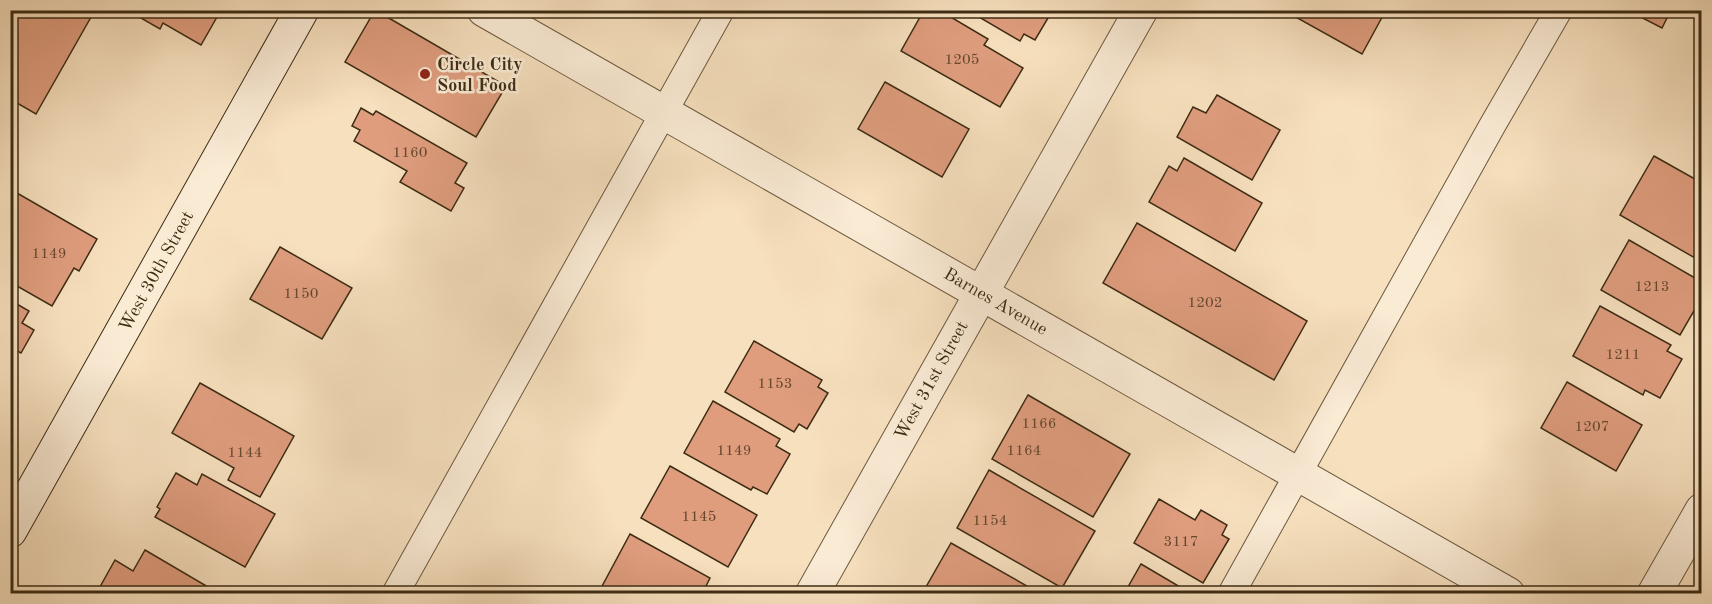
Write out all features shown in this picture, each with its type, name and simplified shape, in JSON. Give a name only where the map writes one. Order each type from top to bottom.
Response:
[{"type":"street","name":"West 30th Street","points":[[10,531],[302,10]]},
{"type":"street","name":"Barnes Avenue","points":[[484,10],[1508,594]]},
{"type":"street","name":"West 31st Street","points":[[812,594],[980,292],[1141,10]]},
{"type":"street","points":[[1654,594],[1701,510]]},
{"type":"lane","points":[[395,594],[721,10]]},
{"type":"lane","points":[[1231,594],[1559,10]]},
{"type":"building","points":[[10,10],[95,10],[36,114],[10,99]]},
{"type":"building","points":[[127,10],[221,10],[201,45],[163,23],[160,29]]},
{"type":"building","name":"Circle City Soul Food","points":[[375,10],[506,86],[476,137],[345,62]]},
{"type":"building","points":[[924,10],[939,10],[988,39],[984,45],[1023,68],[1000,107],[901,51]]},
{"type":"building","points":[[967,10],[1047,10],[1051,13],[1035,40],[1024,34],[1020,41]]},
{"type":"building","points":[[1283,10],[1386,10],[1362,54]]},
{"type":"building","points":[[1627,10],[1671,10],[1662,28]]},
{"type":"building","points":[[885,82],[969,129],[942,177],[858,129]]},
{"type":"building","points":[[1217,95],[1280,130],[1252,180],[1177,137],[1193,107],[1206,113]]},
{"type":"building","points":[[361,108],[373,115],[376,111],[467,163],[455,183],[464,188],[451,211],[400,182],[407,171],[354,141],[360,130],[352,126]]},
{"type":"building","points":[[1654,156],[1702,183],[1702,262],[1620,215]]},
{"type":"building","points":[[1184,158],[1262,203],[1235,251],[1149,202],[1169,166],[1177,171]]},
{"type":"building","points":[[10,189],[97,239],[79,271],[74,268],[52,306],[10,282]]},
{"type":"building","points":[[1137,223],[1307,321],[1274,380],[1103,283]]},
{"type":"building","points":[[1629,240],[1702,282],[1702,297],[1680,335],[1601,290]]},
{"type":"building","points":[[280,247],[352,288],[322,339],[250,299]]},
{"type":"building","points":[[10,300],[29,311],[22,323],[34,330],[21,353],[10,347]]},
{"type":"building","points":[[1600,306],[1671,345],[1667,351],[1682,359],[1660,398],[1645,390],[1643,395],[1573,356]]},
{"type":"building","points":[[754,341],[822,380],[818,387],[828,393],[807,429],[799,424],[794,432],[725,392]]},
{"type":"building","points":[[1567,382],[1642,425],[1616,471],[1541,428]]},
{"type":"building","points":[[200,383],[294,436],[260,497],[228,480],[234,468],[172,433]]},
{"type":"building","points":[[1028,395],[1130,454],[1093,517],[992,459]]},
{"type":"building","points":[[713,401],[780,439],[776,446],[790,454],[767,494],[753,487],[751,490],[684,453]]},
{"type":"building","points":[[670,466],[757,515],[728,567],[641,518]]},
{"type":"building","points":[[989,470],[1095,531],[1062,588],[957,528]]},
{"type":"building","points":[[176,473],[197,485],[202,474],[275,514],[245,567],[155,517],[160,509],[157,507]]},
{"type":"building","points":[[1159,499],[1195,520],[1201,510],[1227,525],[1222,535],[1229,539],[1203,583],[1134,543]]},
{"type":"building","points":[[630,534],[710,578],[702,594],[607,594],[600,590]]},
{"type":"building","points":[[951,543],[1041,594],[922,594]]},
{"type":"building","points":[[145,550],[220,594],[96,594],[115,560],[133,571]]},
{"type":"building","points":[[1141,564],[1192,594],[1124,594]]},
{"type":"place","name":"Circle City Soul Food","points":[[425,74]]}]
